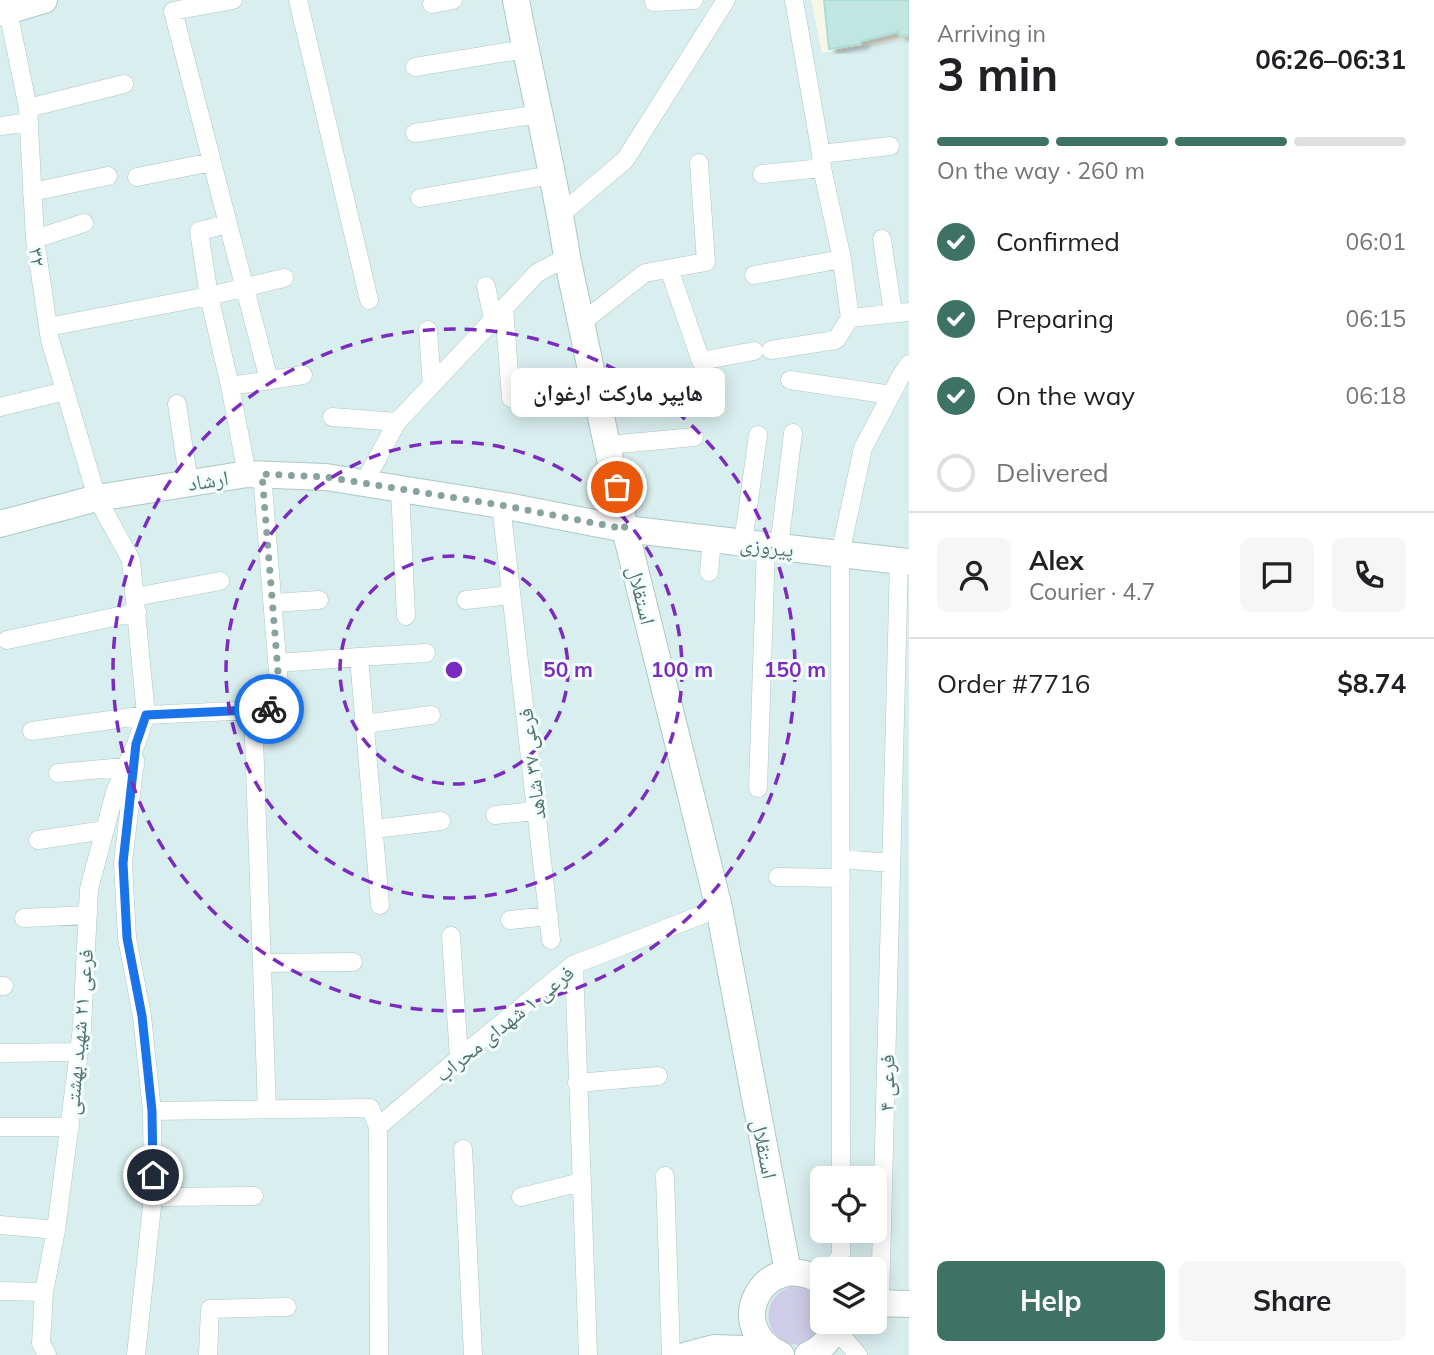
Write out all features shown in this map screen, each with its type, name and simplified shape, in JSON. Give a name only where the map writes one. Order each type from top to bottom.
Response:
[{"type":"main road","points":[[3,10],[44,0]]},
{"type":"main road","name":"استقلال","points":[[516,0],[625,529],[719,908],[788,1272]]},
{"type":"main road","name":"ارشاد","points":[[0,524],[97,498],[255,474],[326,477],[501,505],[625,529]]},
{"type":"main road","name":"پیروزی","points":[[625,529],[904,562]]},
{"type":"main road","points":[[715,1351],[766,1282],[788,1272],[810,1274]]},
{"type":"main road","points":[[753,1303],[753,1324],[757,1335],[776,1353]]},
{"type":"main road","points":[[887,1303],[909,1304]]},
{"type":"main road","points":[[815,1353],[829,1341],[832,1334]]},
{"type":"main road","points":[[688,1355],[715,1351],[776,1353]]},
{"type":"street","points":[[233,0],[173,10],[269,380]]},
{"type":"street","points":[[298,0],[369,300]]},
{"type":"street","points":[[432,4],[453,0]]},
{"type":"street","points":[[654,2],[694,0]]},
{"type":"street","points":[[561,214],[625,160],[726,0]]},
{"type":"street","points":[[669,269],[701,361],[836,340],[850,318],[842,258],[794,0]]},
{"type":"street","name":"۳۲","points":[[3,10],[28,115],[35,239],[50,340],[97,498],[131,560],[146,715]]},
{"type":"street","points":[[415,68],[525,49]]},
{"type":"street","points":[[0,126],[124,84]]},
{"type":"street","points":[[415,133],[538,114]]},
{"type":"street","points":[[762,174],[890,146]]},
{"type":"street","points":[[137,177],[212,162]]},
{"type":"street","points":[[581,323],[645,274],[706,262],[699,163]]},
{"type":"street","points":[[420,198],[552,175]]},
{"type":"street","points":[[32,192],[108,176]]},
{"type":"street","points":[[35,239],[84,223]]},
{"type":"street","points":[[32,732],[146,715],[281,709],[272,603],[255,474],[230,386],[209,296],[199,231],[228,224]]},
{"type":"street","points":[[850,318],[901,312],[882,239]]},
{"type":"street","points":[[364,483],[397,422],[537,273],[567,257]]},
{"type":"street","points":[[754,275],[842,258]]},
{"type":"street","points":[[48,327],[209,296],[284,278]]},
{"type":"street","points":[[486,286],[499,314],[511,398]]},
{"type":"street","points":[[428,330],[432,385]]},
{"type":"street","points":[[841,1166],[840,554],[863,448],[909,364]]},
{"type":"street","points":[[230,386],[303,375]]},
{"type":"street","points":[[790,380],[891,395]]},
{"type":"street","points":[[0,407],[65,391]]},
{"type":"street","points":[[177,404],[189,483]]},
{"type":"street","points":[[331,417],[397,422]]},
{"type":"street","points":[[763,545],[793,433]]},
{"type":"street","points":[[758,435],[763,545],[758,788]]},
{"type":"street","points":[[608,445],[694,438]]},
{"type":"street","points":[[400,489],[406,616]]},
{"type":"street","name":"فرعی ۳۷ شاهد","points":[[501,505],[551,940]]},
{"type":"street","points":[[709,572],[712,539]]},
{"type":"street","name":"فرعی ۴","points":[[879,1257],[891,863],[904,562]]},
{"type":"street","points":[[7,640],[220,581]]},
{"type":"street","points":[[466,600],[511,595]]},
{"type":"street","points":[[272,603],[319,600]]},
{"type":"street","points":[[278,663],[426,653]]},
{"type":"street","points":[[359,657],[380,905]]},
{"type":"street","points":[[253,710],[267,1109]]},
{"type":"street","name":"فرعی ۲۱ شهید بهشتی","points":[[47,1355],[41,1343],[44,1292],[56,1230],[82,1028],[89,889],[115,792],[131,766],[146,715]]},
{"type":"street","points":[[365,724],[431,715]]},
{"type":"street","points":[[58,773],[131,766],[123,863],[127,938],[142,1016],[152,1111],[153,1197],[136,1355]]},
{"type":"street","points":[[495,815],[536,811]]},
{"type":"street","points":[[374,829],[441,821]]},
{"type":"street","points":[[38,840],[105,830]]},
{"type":"street","points":[[778,877],[891,863]]},
{"type":"street","name":"فرعی ۱ شهدای محراب","points":[[378,1128],[573,964],[719,908]]},
{"type":"street","points":[[24,918],[88,915]]},
{"type":"street","points":[[510,920],[549,916]]},
{"type":"street","points":[[451,936],[459,1058]]},
{"type":"street","points":[[262,963],[353,962]]},
{"type":"street","points":[[573,964],[588,1355]]},
{"type":"street","points":[[0,1053],[79,1052]]},
{"type":"street","points":[[578,1083],[657,1076]]},
{"type":"street","points":[[152,1111],[370,1108],[378,1128],[379,1355]]},
{"type":"street","points":[[0,1127],[70,1127]]},
{"type":"street","points":[[463,1149],[473,1355]]},
{"type":"street","points":[[665,1176],[671,1355]]},
{"type":"street","points":[[521,1197],[581,1182]]},
{"type":"street","points":[[153,1197],[254,1196]]},
{"type":"street","points":[[0,1225],[56,1230]]},
{"type":"street","points":[[0,1290],[44,1292]]},
{"type":"street","points":[[208,1355],[210,1309],[287,1307]]},
{"type":"street","points":[[843,1334],[858,1355]]},
{"type":"shaded area","points":[[0,0],[909,0],[909,1355],[0,1355]]},
{"type":"shaded area","points":[[811,0],[909,0],[909,38],[822,53]]},
{"type":"shaded area","points":[[795,1285],[810,1288],[810,1334],[820,1334],[802,1344],[790,1344],[773,1332],[769,1311],[773,1300],[781,1291]]},
{"type":"building","points":[[824,0],[909,0],[909,35],[900,36],[898,32],[861,41],[861,44],[829,49]]},
{"type":"way so far","points":[[269,709],[281,709],[262,474],[326,477],[501,505],[625,529],[617,487]]},
{"type":"place","name":"هایپر مارکت ارغوان","points":[[617,487]]},
{"type":"route","points":[[153,1175],[152,1111],[142,1016],[127,938],[123,863],[136,744],[146,715],[269,709]]}]
